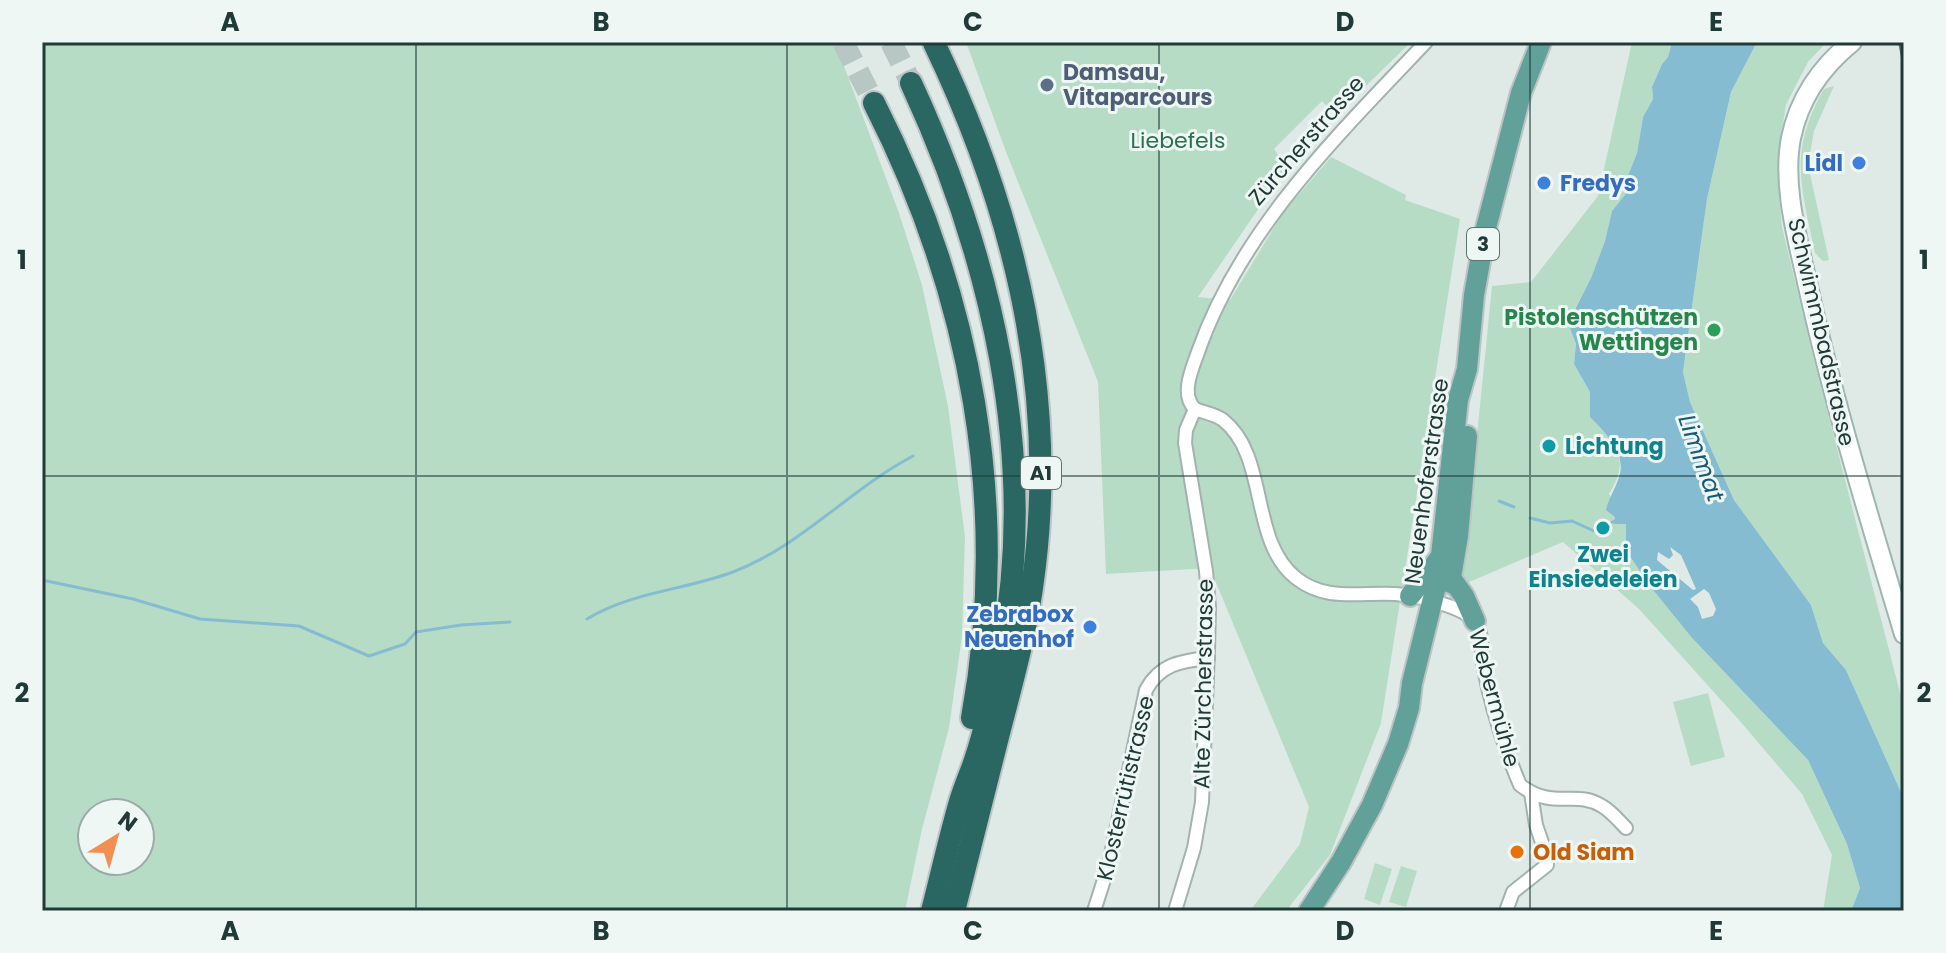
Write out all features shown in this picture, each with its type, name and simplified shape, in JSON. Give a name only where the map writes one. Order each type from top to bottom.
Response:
[{"type":"highway","name":"A1","points":[[934,43],[977,141],[1013,252],[1031,336],[1041,450],[1038,534],[1027,618],[954,911]]},
{"type":"highway","name":"A1","points":[[911,83],[946,164],[977,258],[999,355],[1012,466],[1014,556],[1005,631],[976,759],[959,803]]},
{"type":"highway","name":"A1","points":[[874,103],[915,188],[945,272],[967,359],[980,436],[987,511],[986,614],[978,686],[959,803],[932,911]]},
{"type":"main road","name":"Neuenhoferstrasse","points":[[1439,603],[1451,578],[1461,510],[1470,401],[1467,369],[1474,295],[1486,228],[1521,93],[1541,42]]},
{"type":"main road","name":"Neuenhoferstrasse","points":[[1515,123],[1553,42]]},
{"type":"main road","name":"Schwimmbadstrasse","points":[[1852,42],[1826,66],[1803,101],[1791,139],[1789,184],[1804,271],[1828,377],[1904,634]]},
{"type":"main road","name":"Neuenhoferstrasse","points":[[1439,603],[1458,400],[1467,369]]},
{"type":"main road","points":[[1410,596],[1441,556]]},
{"type":"main road","points":[[1451,578],[1464,596],[1475,621]]},
{"type":"main road","name":"3","points":[[1309,911],[1368,813],[1392,758],[1409,708],[1412,683],[1439,603]]},
{"type":"street","name":"Zürcherstrasse","points":[[1195,409],[1189,402],[1187,392],[1202,341],[1235,274],[1262,229],[1278,205],[1345,128],[1426,42]]},
{"type":"street","name":"Webermühle","points":[[1195,409],[1219,417],[1237,438],[1257,486],[1271,544],[1292,574],[1311,587],[1334,595],[1410,596],[1439,603],[1475,621],[1487,683],[1520,785],[1542,798],[1579,799],[1601,805],[1626,828]]},
{"type":"street","name":"Alte Zürcherstrasse","points":[[1175,911],[1191,861],[1202,802],[1208,658],[1206,571],[1185,443],[1186,430],[1195,409]]},
{"type":"street","name":"Klosterrütistrasse","points":[[1094,911],[1109,864],[1146,690],[1150,682],[1168,666],[1208,658]]},
{"type":"street","points":[[1506,911],[1513,892],[1547,865],[1531,793]]},
{"type":"green space","points":[[42,42],[855,42],[838,50],[899,213],[922,285],[948,406],[965,537],[962,636],[949,728],[922,829],[905,911],[42,911]]},
{"type":"green space","name":"Liebefels","points":[[966,42],[1411,42],[1336,115],[1322,101],[1274,149],[1287,167],[1198,297],[1230,300],[1283,213],[1331,157],[1406,195],[1405,200],[1460,219],[1381,723],[1330,855],[1286,911],[1250,911],[1300,844],[1309,807],[1210,568],[1106,574],[1098,382],[1006,152]]},
{"type":"green space","points":[[1632,42],[1672,42],[1668,57],[1652,87],[1653,99],[1643,117],[1637,153],[1627,178],[1628,191],[1612,211],[1591,278],[1568,322],[1576,344],[1574,364],[1590,392],[1590,417],[1618,452],[1619,470],[1609,494],[1693,639],[1808,760],[1847,844],[1860,888],[1851,911],[1823,911],[1832,855],[1802,794],[1639,609],[1563,542],[1462,585],[1492,286],[1531,282],[1598,196]]},
{"type":"green space","points":[[1757,42],[1827,42],[1808,62],[1786,105],[1779,147],[1782,227],[1904,708],[1904,799],[1846,670],[1823,643],[1811,605],[1734,500],[1690,402],[1683,372],[1707,199],[1731,92]]},
{"type":"green space","points":[[1834,86],[1814,131],[1808,165],[1829,260],[1823,261],[1815,253],[1805,208],[1802,151],[1813,111],[1824,89]]},
{"type":"green space","points":[[1708,693],[1725,757],[1691,766],[1673,702]]},
{"type":"green space","points":[[1375,863],[1392,869],[1380,905],[1364,899]]},
{"type":"green space","points":[[1401,866],[1417,871],[1406,907],[1389,902]]},
{"type":"water","name":"Limmat","points":[[1672,42],[1757,42],[1731,92],[1707,199],[1683,372],[1690,402],[1734,500],[1811,605],[1823,643],[1846,670],[1904,799],[1904,911],[1851,911],[1860,888],[1847,844],[1808,760],[1693,639],[1650,586],[1626,550],[1626,524],[1614,524],[1615,517],[1606,510],[1621,470],[1620,461],[1614,445],[1590,417],[1590,392],[1574,364],[1576,344],[1568,323],[1591,278],[1612,211],[1628,191],[1627,178],[1637,153],[1643,117],[1653,99],[1652,87],[1668,57]],"holes":[[[1670,547],[1681,555],[1696,589],[1693,590],[1657,560],[1658,552],[1669,559],[1673,555]],[[1704,589],[1716,609],[1713,616],[1702,619],[1698,607],[1690,599]]]},
{"type":"waterway","points":[[587,619],[622,603],[715,578],[758,561],[913,456]]},
{"type":"waterway","points":[[1499,501],[1514,507]]},
{"type":"waterway","points":[[1530,518],[1550,523],[1572,521],[1594,531],[1617,520]]},
{"type":"waterway","points":[[42,580],[133,599],[200,619],[299,626],[369,656],[405,644],[416,632],[510,622]]},
{"type":"tunnel","points":[[843,42],[874,103]]},
{"type":"tunnel","points":[[891,42],[911,83]]},
{"type":"railway","points":[[1900,44],[1904,66]]},
{"type":"place","name":"Damsau, Vitaparcours","points":[[1047,85]]},
{"type":"place","name":"Lidl","points":[[1859,163]]},
{"type":"place","name":"Fredys","points":[[1544,183]]},
{"type":"place","name":"Pistolenschützen Wettingen","points":[[1714,330]]},
{"type":"place","name":"Lichtung","points":[[1549,446]]},
{"type":"place","name":"Zwei Einsiedeleien","points":[[1603,528]]},
{"type":"place","name":"Zebrabox Neuenhof","points":[[1090,627]]},
{"type":"place","name":"Old Siam","points":[[1517,852]]}]
